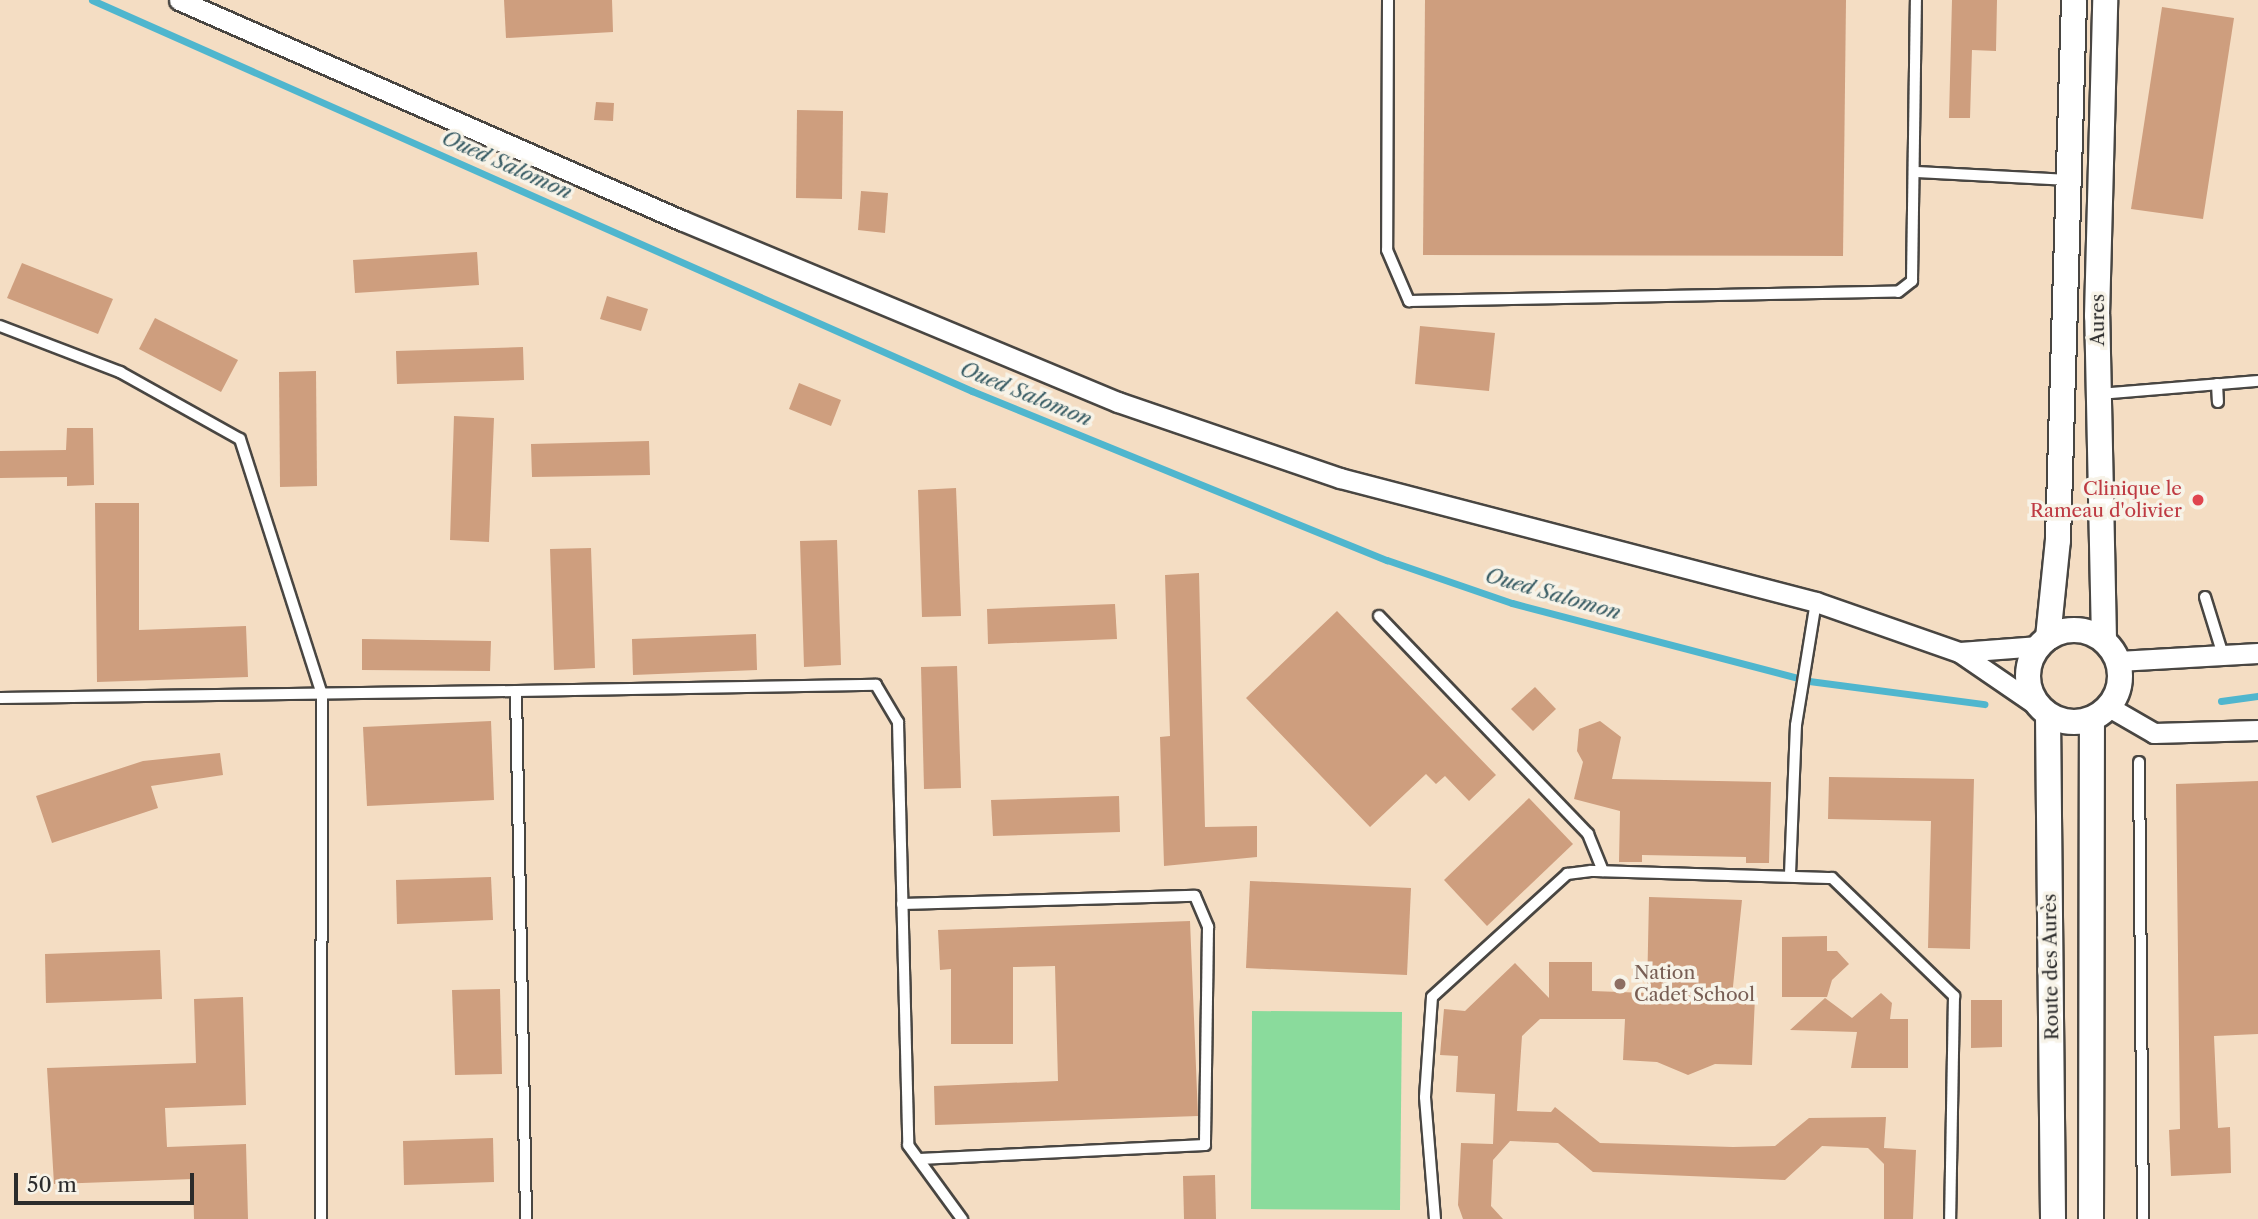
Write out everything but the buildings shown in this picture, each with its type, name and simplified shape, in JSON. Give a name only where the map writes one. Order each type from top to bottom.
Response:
[{"type":"street","points":[[179,0],[683,221],[1185,427],[1418,500],[1816,602],[1959,652],[2043,710],[2077,723],[2101,713],[2119,685],[2118,661],[2104,640],[2076,630],[2044,642],[1959,652]]},
{"type":"street","name":"Aures","points":[[2044,642],[2057,563],[2074,0]]},
{"type":"street","name":"Aures","points":[[2104,640],[2099,394],[2105,0]]},
{"type":"street","points":[[2043,710],[2028,670],[2044,642]]},
{"type":"street","points":[[2118,661],[2258,653]]},
{"type":"street","name":"Route des Aurès","points":[[2043,710],[2053,1219]]},
{"type":"street","points":[[2101,713],[2154,733],[2258,730]]},
{"type":"street","name":"Route des Aurès","points":[[2091,1219],[2101,713]]},
{"type":"lane","points":[[1388,0],[1387,250],[1409,301],[1898,292],[1912,281],[1917,172],[1916,0]]},
{"type":"lane","points":[[1917,172],[2069,180]]},
{"type":"lane","points":[[0,326],[120,372],[240,439],[322,694],[321,1219]]},
{"type":"lane","points":[[2099,394],[2258,381]]},
{"type":"lane","points":[[2217,384],[2218,402]]},
{"type":"lane","points":[[2205,597],[2223,656]]},
{"type":"lane","points":[[1790,874],[1797,710],[1816,602]]},
{"type":"lane","points":[[1379,617],[1588,834],[1603,871]]},
{"type":"lane","points":[[0,698],[876,685],[898,722],[908,1145],[962,1219]]},
{"type":"lane","points":[[516,691],[526,1219]]},
{"type":"lane","points":[[2139,762],[2143,1219]]},
{"type":"lane","points":[[1435,1219],[1425,1097],[1432,996],[1567,874],[1603,871],[1790,874],[1832,878],[1954,996],[1950,1219]]},
{"type":"lane","points":[[902,904],[1195,896],[1208,927],[1205,1145],[919,1159]]},
{"type":"green space","points":[[1252,1011],[1402,1012],[1400,1210],[1251,1209]]},
{"type":"waterway","name":"Oued Salomon","points":[[92,0],[972,391],[1387,560],[1512,603],[1809,681],[1984,704]]},
{"type":"waterway","name":"Oued Salomon","points":[[2221,701],[2258,696]]},
{"type":"place","name":"Clinique le Rameau d'olivier","points":[[2198,500]]},
{"type":"place","name":"Nation Cadet School","points":[[1620,984]]}]
